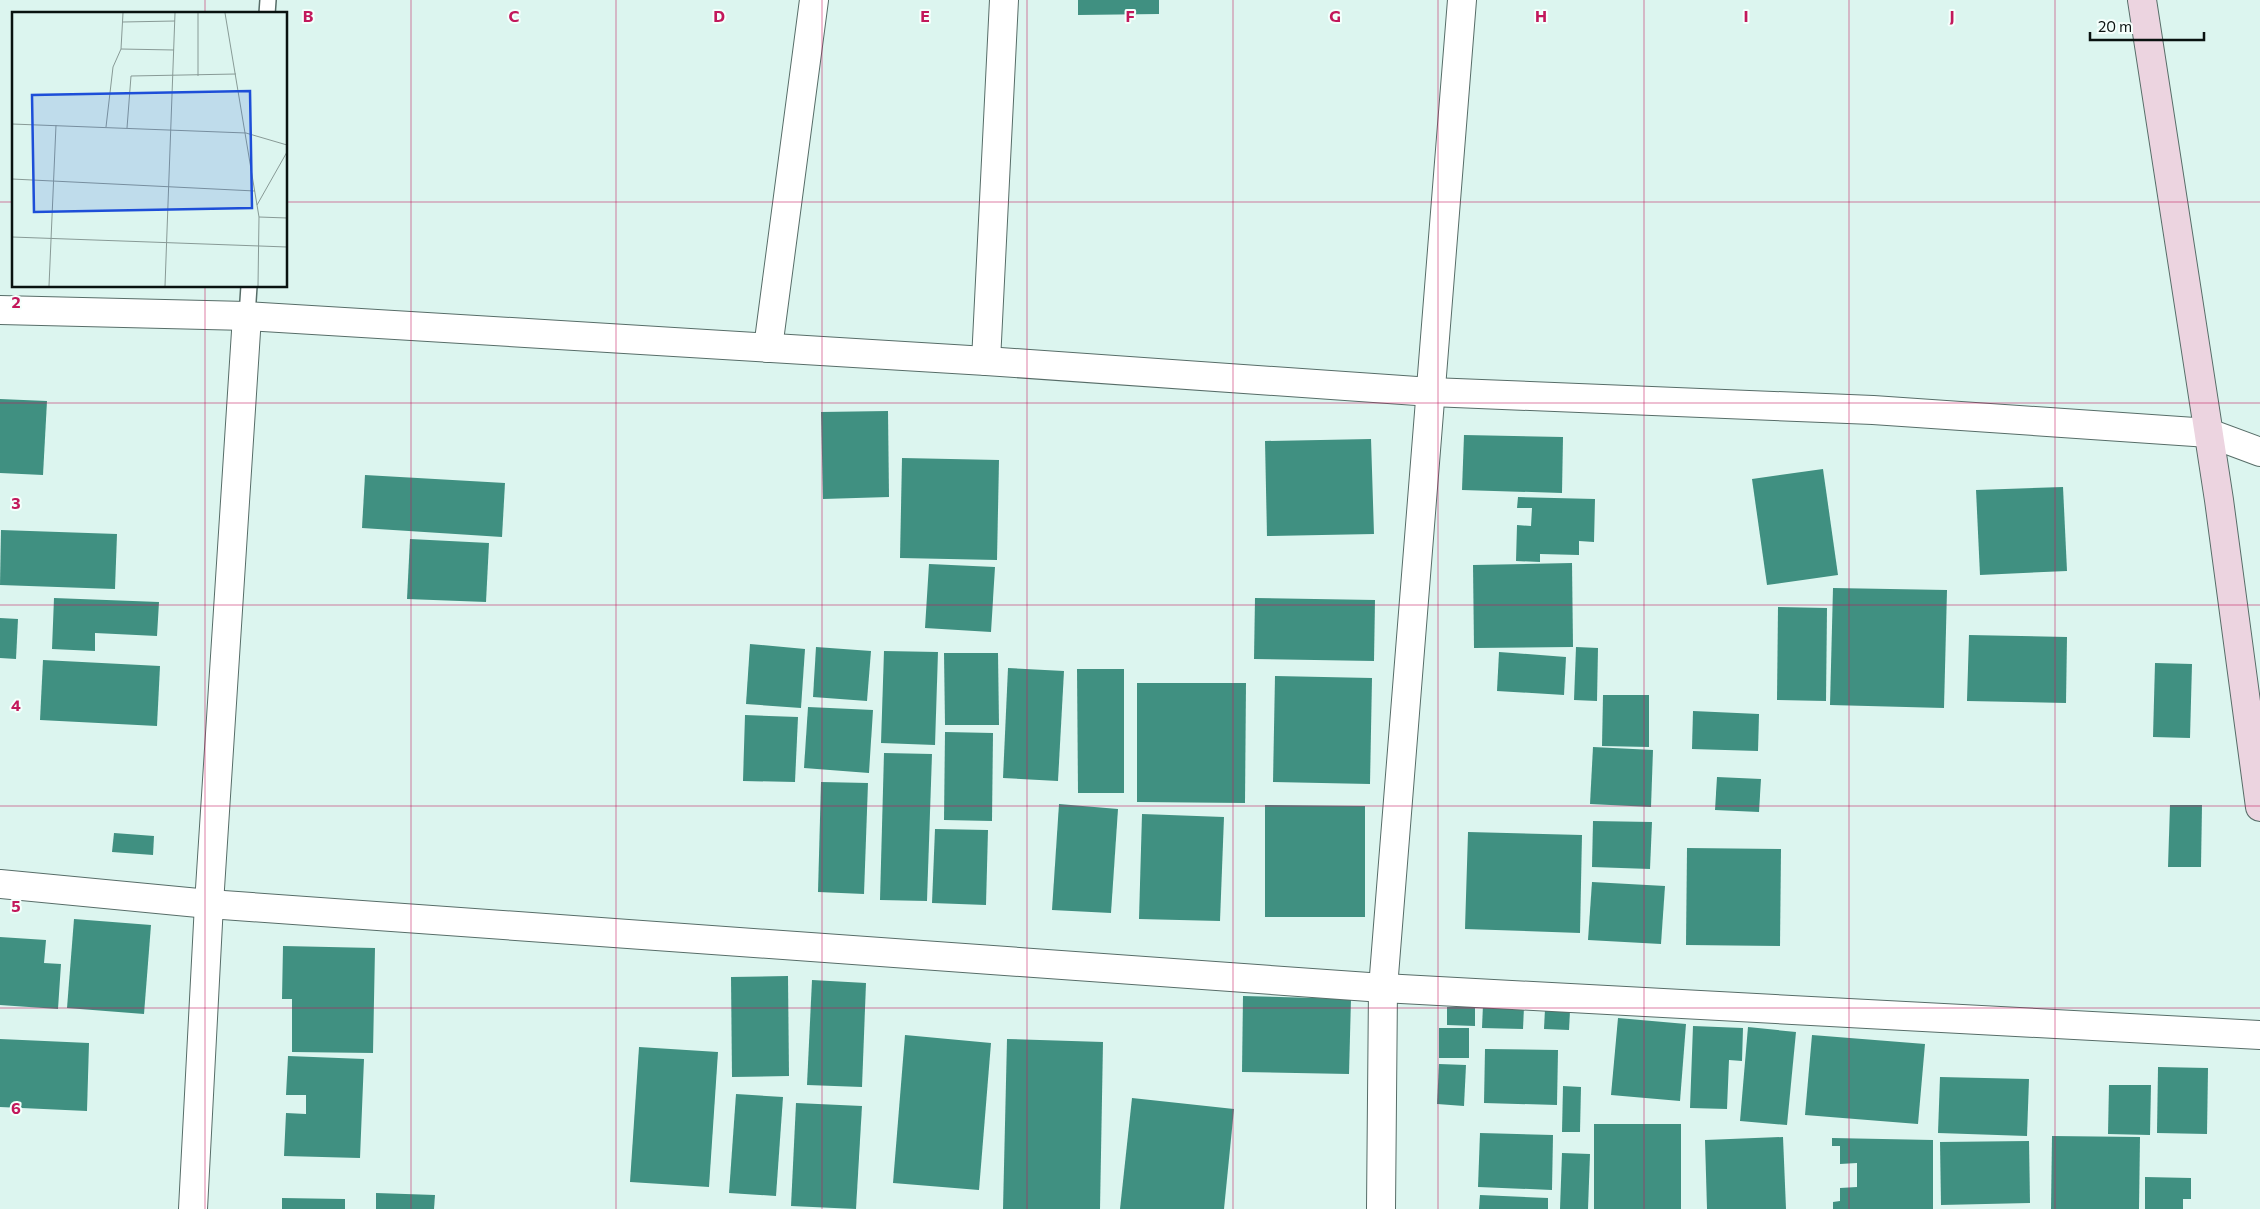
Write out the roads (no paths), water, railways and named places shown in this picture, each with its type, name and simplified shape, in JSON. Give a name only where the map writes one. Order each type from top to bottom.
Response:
[{"type":"street","points":[[768,348],[814,0]]},
{"type":"street","points":[[986,361],[1004,0]]},
{"type":"street","points":[[1381,1209],[1383,988],[1462,0]]},
{"type":"street","points":[[2142,0],[2209,433],[2260,807]]},
{"type":"street","points":[[0,310],[247,316],[986,361],[1431,392],[1873,410],[2209,433],[2260,452]]},
{"type":"street","points":[[193,1209],[209,904],[247,316]]},
{"type":"street","points":[[0,884],[209,904],[1383,988],[2260,1035]]},
{"type":"lane","points":[[247,316],[249,288]]}]
